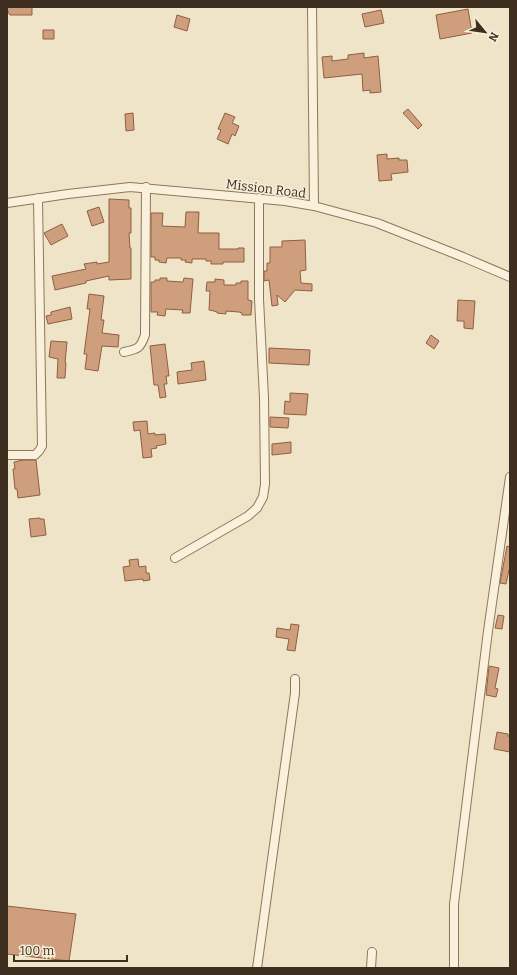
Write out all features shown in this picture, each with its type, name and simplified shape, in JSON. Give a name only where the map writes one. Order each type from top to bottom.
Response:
[{"type":"street","points":[[312,7],[314,206]]},
{"type":"street","points":[[124,352],[137,349],[142,344],[145,335],[146,187]]},
{"type":"street","name":"Mission Road","points":[[7,203],[115,188],[146,187],[259,198],[314,206],[377,223],[510,277]]},
{"type":"street","points":[[7,455],[35,455],[42,446],[38,198]]},
{"type":"street","points":[[175,558],[248,516],[257,508],[263,497],[265,484],[265,450],[259,299],[259,198]]},
{"type":"street","points":[[454,968],[454,904],[497,562],[510,477]]},
{"type":"street","points":[[257,968],[295,693],[295,679]]},
{"type":"street","points":[[371,968],[372,952]]},
{"type":"building","points":[[7,7],[32,7],[32,15],[10,15]]},
{"type":"building","points":[[468,9],[472,33],[440,39],[436,15]]},
{"type":"building","points":[[381,10],[384,23],[365,27],[362,14]]},
{"type":"building","points":[[177,15],[190,19],[187,31],[174,27]]},
{"type":"building","points":[[43,30],[54,30],[54,39],[43,39]]},
{"type":"building","points":[[364,53],[364,58],[378,56],[381,92],[370,93],[370,90],[363,91],[362,74],[324,78],[322,57],[332,56],[332,61],[348,59],[348,55]]},
{"type":"building","points":[[408,109],[422,125],[418,129],[403,113]]},
{"type":"building","points":[[133,113],[134,130],[126,131],[125,114]]},
{"type":"building","points":[[225,113],[235,117],[232,123],[239,126],[235,136],[232,134],[228,144],[217,139],[221,130],[218,129]]},
{"type":"building","points":[[387,154],[387,159],[399,158],[399,160],[407,160],[408,172],[391,174],[392,180],[379,181],[377,155]]},
{"type":"building","points":[[109,199],[129,200],[129,208],[131,208],[131,233],[129,233],[131,248],[131,279],[109,280],[109,276],[55,290],[52,276],[86,269],[84,264],[109,262]]},
{"type":"building","points":[[99,207],[104,222],[92,226],[87,211]]},
{"type":"building","points":[[186,212],[199,212],[198,233],[219,233],[219,249],[244,248],[244,262],[223,262],[223,264],[211,264],[211,261],[206,261],[206,259],[192,259],[192,263],[185,262],[186,260],[181,260],[181,258],[167,258],[166,263],[159,262],[159,260],[155,260],[155,257],[151,257],[151,213],[163,213],[162,226],[185,227]]},
{"type":"building","points":[[62,224],[68,236],[51,245],[44,233]]},
{"type":"building","points":[[305,240],[306,270],[300,271],[301,283],[312,284],[312,291],[295,290],[285,302],[277,295],[278,305],[272,306],[269,280],[264,281],[264,271],[267,271],[267,263],[270,263],[270,247],[282,247],[282,241]]},
{"type":"building","points":[[160,278],[167,278],[167,281],[183,282],[184,278],[193,279],[190,313],[182,313],[183,310],[166,309],[165,316],[157,315],[158,312],[151,312],[151,282],[160,280]]},
{"type":"building","points":[[215,279],[224,280],[224,285],[236,285],[236,283],[241,283],[241,281],[248,281],[248,300],[252,301],[251,315],[242,315],[242,313],[239,312],[226,311],[226,314],[217,313],[209,310],[210,291],[206,291],[207,282],[215,282]]},
{"type":"building","points":[[89,294],[104,296],[101,320],[104,320],[102,333],[119,335],[118,347],[102,346],[98,371],[85,369],[87,354],[84,354],[90,309],[87,309]]},
{"type":"building","points":[[458,300],[475,301],[473,329],[464,328],[464,321],[457,321]]},
{"type":"building","points":[[70,307],[72,319],[48,324],[46,316],[51,315],[51,312]]},
{"type":"building","points":[[431,335],[439,341],[434,349],[426,343]]},
{"type":"building","points":[[51,341],[67,342],[65,378],[57,378],[58,359],[49,357]]},
{"type":"building","points":[[165,344],[169,376],[166,376],[167,384],[164,384],[166,397],[160,398],[158,385],[154,385],[150,346]]},
{"type":"building","points":[[269,348],[310,350],[309,365],[269,363]]},
{"type":"building","points":[[204,361],[206,380],[178,384],[177,372],[192,370],[191,363]]},
{"type":"building","points":[[290,393],[308,394],[306,415],[284,414],[285,401],[290,402]]},
{"type":"building","points":[[270,417],[289,418],[288,428],[270,427]]},
{"type":"building","points":[[147,421],[148,434],[165,434],[166,444],[156,446],[157,448],[151,449],[152,457],[143,458],[140,430],[134,431],[133,422]]},
{"type":"building","points":[[291,442],[291,453],[272,455],[272,444]]},
{"type":"building","points":[[36,460],[40,495],[18,498],[17,489],[15,489],[13,469],[15,469],[14,462]]},
{"type":"building","points":[[29,519],[44,519],[46,535],[31,537]]},
{"type":"building","points":[[507,546],[510,547],[510,571],[509,570],[506,584],[500,583]]},
{"type":"building","points":[[138,559],[139,567],[146,566],[146,573],[149,573],[150,580],[143,581],[143,579],[125,581],[123,567],[130,566],[129,560]]},
{"type":"building","points":[[498,615],[504,616],[502,629],[495,628]]},
{"type":"building","points":[[291,624],[299,625],[295,651],[287,650],[289,639],[276,637],[277,628],[290,630]]},
{"type":"building","points":[[489,666],[499,668],[495,688],[498,689],[496,697],[486,695]]},
{"type":"building","points":[[497,732],[508,734],[510,737],[510,752],[494,749]]},
{"type":"building","points":[[7,906],[76,914],[69,961],[7,954]]}]
